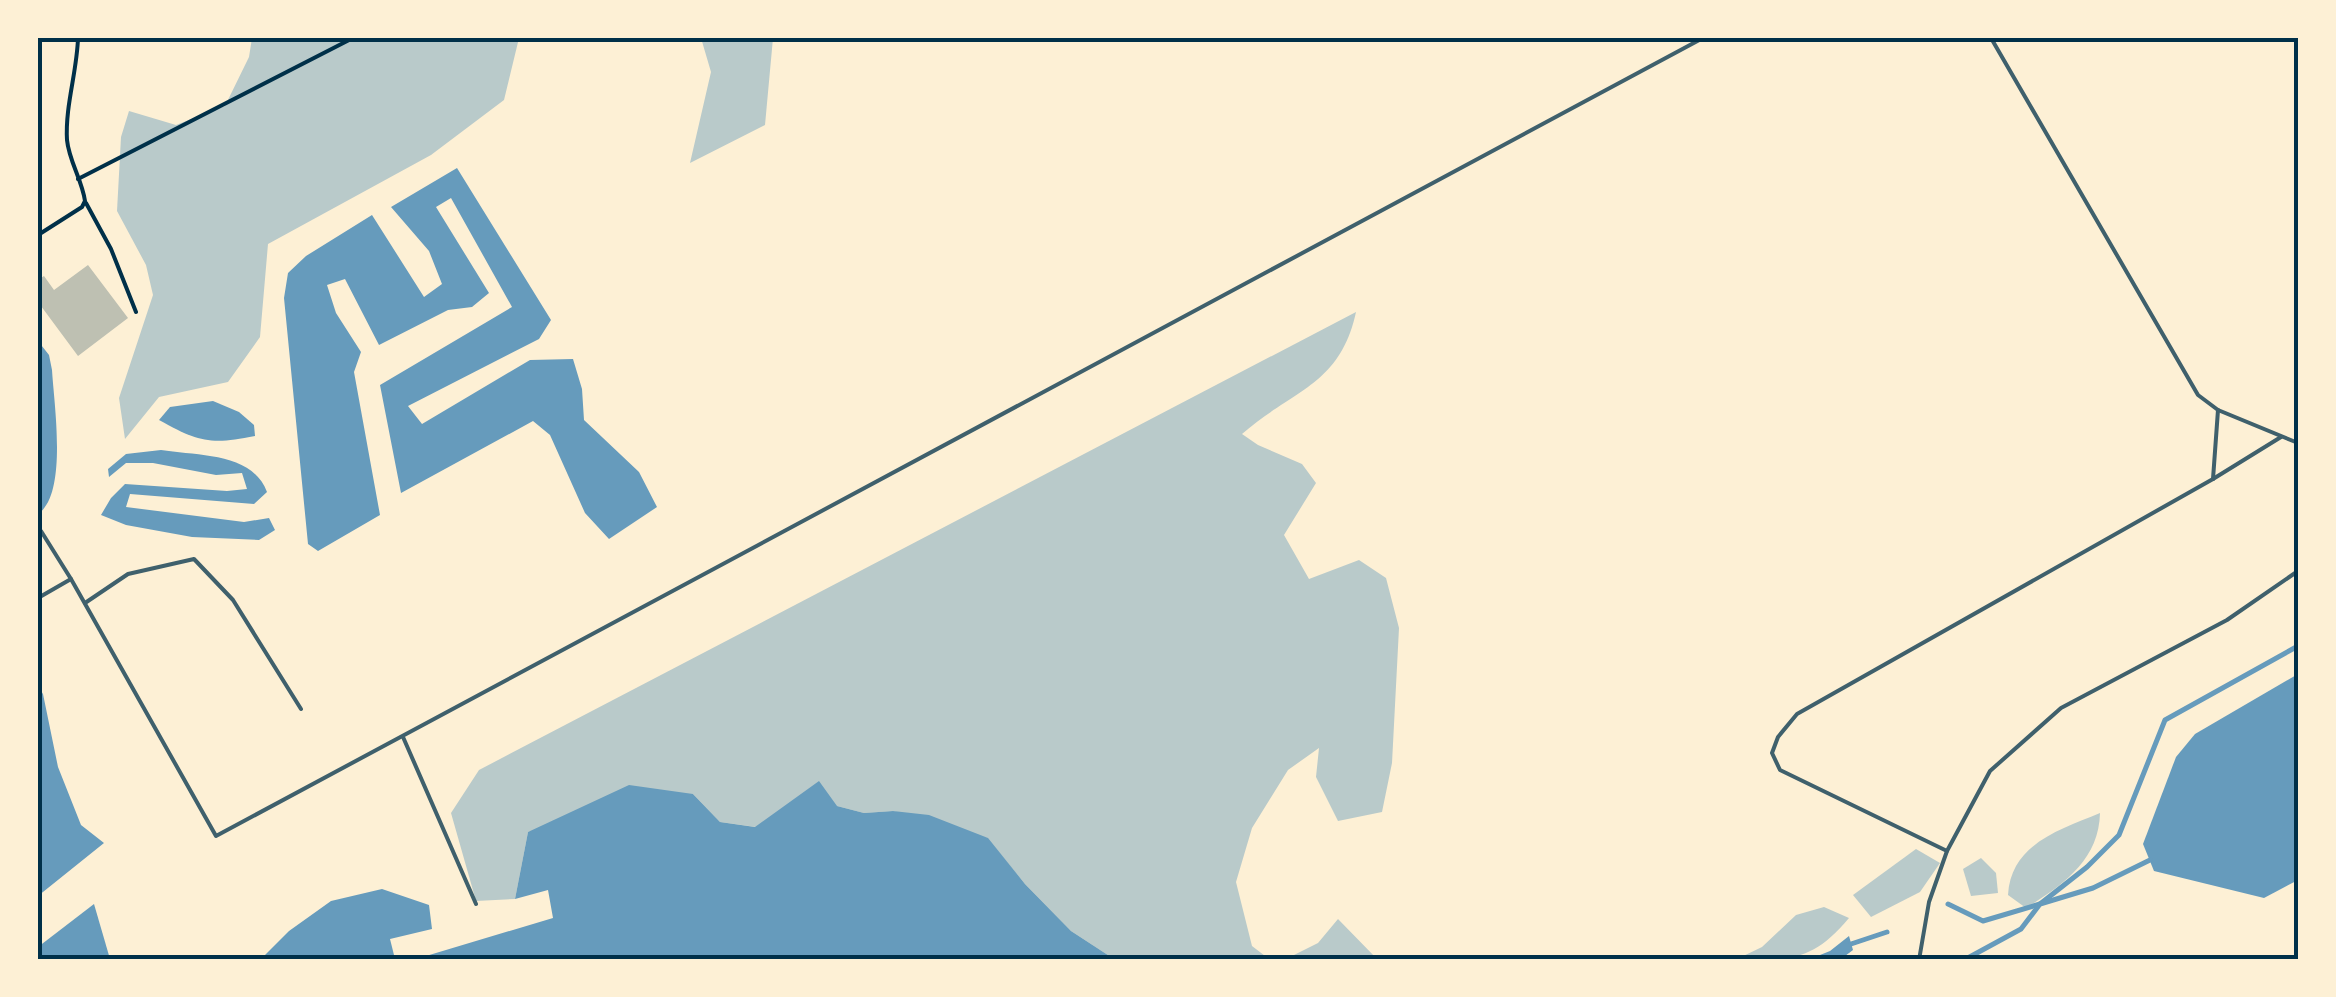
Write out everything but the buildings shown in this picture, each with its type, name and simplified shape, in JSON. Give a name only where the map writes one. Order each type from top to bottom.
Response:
[{"type":"lane","points":[[38,533],[71,579],[216,836],[1703,38]]},
{"type":"lane","points":[[1992,38],[2198,396],[2218,410],[2298,443]]},
{"type":"lane","points":[[2213,480],[2218,410]]},
{"type":"lane","points":[[1947,851],[1780,770],[1772,754],[1778,736],[1797,714],[2213,480],[2282,436]]},
{"type":"lane","points":[[84,603],[128,574],[194,558],[234,600],[301,709]]},
{"type":"lane","points":[[1919,960],[1929,902],[1947,851],[1990,770],[2061,708],[2227,620],[2298,571]]},
{"type":"lane","points":[[38,598],[71,579]]},
{"type":"lane","points":[[403,737],[430,791],[476,904]]},
{"type":"path","points":[[78,38],[77,68],[67,118],[68,145],[85,201],[111,249],[136,312]]},
{"type":"path","points":[[78,179],[352,38]]},
{"type":"path","points":[[38,235],[82,207],[85,201]]},
{"type":"shaded area","points":[[252,38],[519,38],[504,100],[431,155],[268,244],[260,337],[228,382],[159,397],[125,439],[119,398],[153,295],[146,265],[117,211],[121,137],[129,111],[176,125],[225,106],[249,57]]},
{"type":"shaded area","points":[[701,38],[773,38],[765,125],[690,163],[711,72]]},
{"type":"shaded area","points":[[1356,312],[1349,337],[1326,372],[1242,434],[1302,464],[1316,483],[1284,535],[1309,579],[1359,560],[1386,578],[1399,628],[1392,763],[1382,812],[1338,821],[1316,777],[1319,748],[1288,770],[1252,828],[1236,882],[1252,946],[1269,959],[1114,959],[1071,931],[987,838],[893,811],[864,813],[837,806],[756,827],[720,822],[693,794],[528,832],[515,899],[476,901],[451,813],[479,770]]},
{"type":"shaded area","points":[[2100,813],[2098,830],[2086,858],[2065,880],[2026,908],[2008,895],[2011,878],[2028,851],[2054,833]]},
{"type":"shaded area","points":[[1916,849],[1940,863],[1920,892],[1871,917],[1853,895]]},
{"type":"shaded area","points":[[1981,858],[1996,873],[1998,893],[1971,896],[1963,869]]},
{"type":"shaded area","points":[[1824,907],[1849,918],[1811,951],[1786,958],[1737,959],[1762,947],[1796,915]]},
{"type":"shaded area","points":[[1338,919],[1377,959],[1286,959],[1318,943]]},
{"type":"water","points":[[457,168],[551,320],[539,339],[408,406],[422,424],[530,360],[573,359],[582,389],[584,420],[639,472],[657,507],[609,539],[585,513],[550,435],[533,421],[401,493],[380,385],[512,307],[451,198],[436,207],[489,293],[472,307],[448,310],[379,345],[345,279],[327,285],[336,313],[361,352],[354,372],[380,515],[318,551],[308,544],[284,298],[288,273],[306,256],[372,215],[424,297],[442,284],[429,251],[391,207]]},
{"type":"water","points":[[38,341],[49,355],[52,370],[57,447],[53,488],[38,514]]},
{"type":"water","points":[[213,401],[239,412],[254,425],[255,436],[205,440],[159,420],[170,407]]},
{"type":"water","points":[[161,450],[237,463],[260,479],[267,492],[254,504],[130,494],[126,507],[244,522],[269,518],[275,530],[259,540],[192,537],[126,525],[101,515],[125,484],[247,489],[242,473],[216,475],[153,463],[126,463],[109,477],[108,469],[126,454]]},
{"type":"water","points":[[2298,674],[2298,880],[2264,898],[2154,871],[2143,844],[2176,757],[2195,734]]},
{"type":"water","points":[[38,686],[58,767],[81,825],[104,843],[38,896]]},
{"type":"water","points":[[819,781],[837,806],[864,813],[929,815],[988,838],[1025,884],[1071,931],[1114,959],[416,959],[553,918],[548,890],[515,899],[528,832],[629,785],[693,794],[720,822],[755,827]]},
{"type":"water","points":[[382,889],[429,905],[432,929],[390,939],[395,959],[261,959],[289,931],[331,901]]},
{"type":"water","points":[[94,904],[110,959],[38,959],[38,947]]},
{"type":"water","points":[[1849,936],[1853,950],[1841,959],[1810,959],[1830,951]]},
{"type":"waterway","points":[[1948,904],[1983,921],[2040,904],[2087,867],[2119,835],[2165,720],[2298,646]]},
{"type":"waterway","points":[[1964,960],[2021,929],[2040,904],[2093,888],[2150,860]]},
{"type":"waterway","points":[[1851,944],[1887,932]]}]
